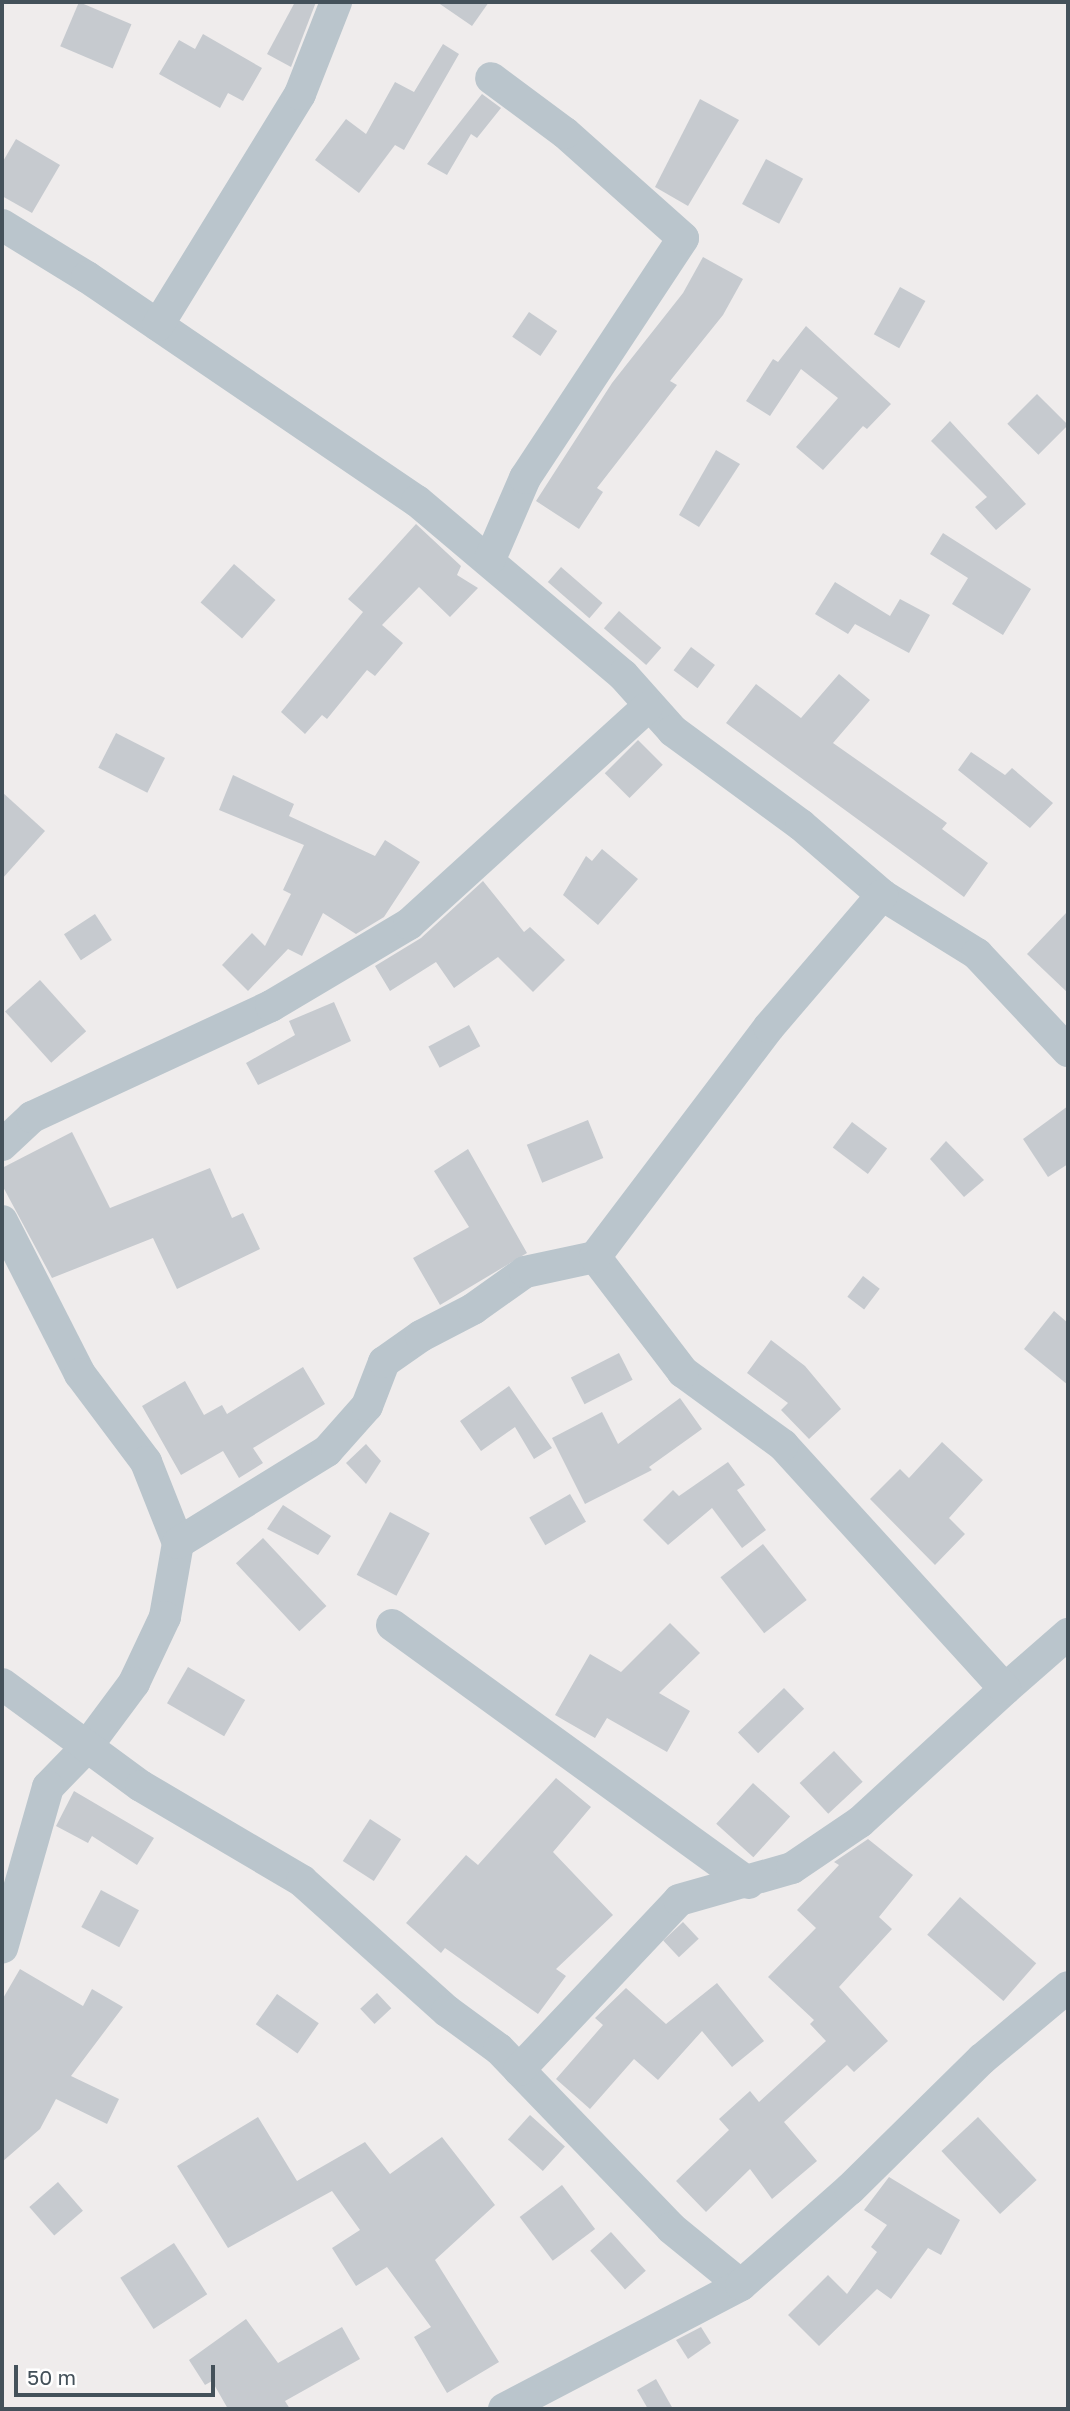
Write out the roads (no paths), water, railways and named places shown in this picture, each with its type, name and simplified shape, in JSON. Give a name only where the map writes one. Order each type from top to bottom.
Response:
[{"type":"street","points":[[158,326],[300,94],[336,2]]},
{"type":"street","points":[[490,559],[525,478],[683,238],[565,133],[491,78]]},
{"type":"street","points":[[2,225],[158,326],[416,501],[490,559],[623,675],[646,708],[801,825],[881,895],[977,954],[1068,1051]]},
{"type":"street","points":[[2,1145],[32,1117],[271,1006],[409,924],[646,708]]},
{"type":"street","points":[[178,1543],[327,1451],[367,1406],[384,1362],[421,1336],[473,1309],[525,1272],[595,1257],[769,1027],[881,895]]},
{"type":"street","points":[[2,1221],[80,1374],[146,1462],[178,1543],[165,1617],[134,1683],[85,1749],[48,1787],[2,1948]]},
{"type":"street","points":[[595,1257],[683,1372],[783,1445],[1005,1689]]},
{"type":"street","points":[[392,1625],[748,1883]]},
{"type":"street","points":[[519,2070],[679,1900],[748,1883],[792,1868],[860,1822],[1068,1634]]},
{"type":"street","points":[[2,1684],[85,1749],[302,1881],[519,2070],[671,2228],[741,2285]]},
{"type":"street","points":[[504,2409],[741,2285],[850,2189],[982,2059],[1068,1987]]}]
